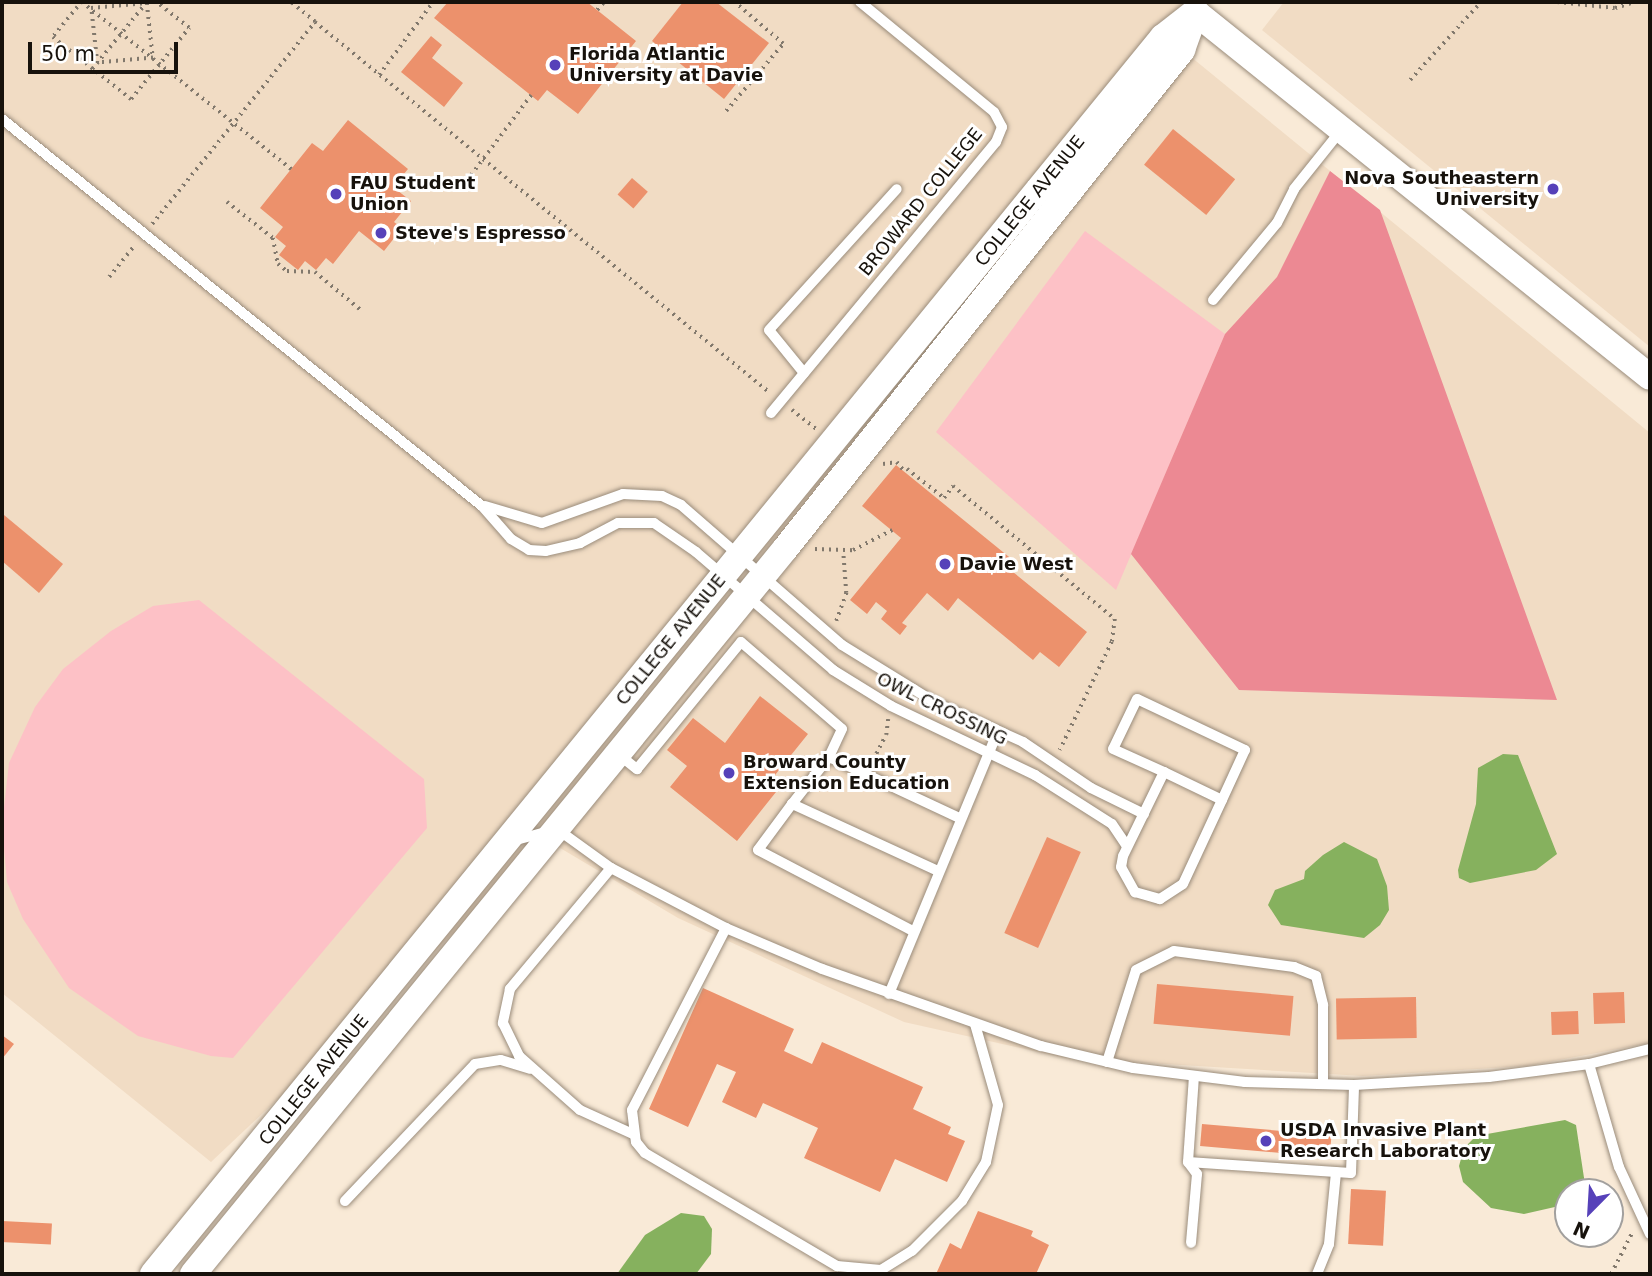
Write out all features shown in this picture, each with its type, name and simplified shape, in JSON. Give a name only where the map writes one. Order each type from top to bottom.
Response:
[{"type":"street","points":[[1198,7],[1342,129],[1650,377]]},
{"type":"street","name":"COLLEGE AVENUE","points":[[153,1274],[1163,37],[1198,7]]},
{"type":"street","name":"COLLEGE AVENUE","points":[[193,1274],[557,830],[1182,50],[1198,7]]},
{"type":"lane","name":"BROWARD COLLEGE","points":[[771,413],[996,142],[1002,127],[994,111],[860,2]]},
{"type":"lane","points":[[2,119],[482,506],[511,538],[529,550],[563,549],[618,523],[654,523],[722,576],[753,587]]},
{"type":"lane","points":[[1213,300],[1277,223],[1294,189],[1342,129]]},
{"type":"lane","points":[[804,373],[769,330],[897,189]]},
{"type":"lane","points":[[482,506],[542,523],[623,494],[662,496],[707,523],[740,556],[753,587]]},
{"type":"lane","name":"OWL CROSSING","points":[[753,587],[814,624],[875,668],[936,703],[1041,752],[1074,776],[1144,814]]},
{"type":"lane","name":"OWL CROSSING","points":[[753,587],[863,690],[988,751],[1112,824],[1127,846]]},
{"type":"lane","points":[[617,753],[637,769],[741,642],[842,729],[829,757],[758,850],[913,931]]},
{"type":"lane","points":[[1164,772],[1127,846],[1121,867],[1135,892],[1160,899],[1176,893],[1222,800],[1245,750],[1136,699],[1114,749],[1164,772],[1222,800]]},
{"type":"lane","points":[[889,994],[937,871],[998,730]]},
{"type":"lane","points":[[829,757],[959,818]]},
{"type":"lane","points":[[792,804],[937,871]]},
{"type":"lane","points":[[497,853],[528,835],[557,830],[611,868],[726,928],[889,994],[975,1024],[1107,1062],[1195,1076],[1354,1085],[1489,1077],[1590,1064],[1650,1049]]},
{"type":"lane","points":[[611,868],[504,1002],[508,1037],[534,1070],[580,1110],[634,1134]]},
{"type":"lane","points":[[726,928],[632,1110],[634,1134],[645,1153],[837,1266],[881,1270],[912,1251],[962,1201],[986,1162],[998,1105],[975,1024]]},
{"type":"lane","points":[[1107,1062],[1136,970],[1174,951],[1294,967],[1316,976],[1323,1006],[1323,1084]]},
{"type":"lane","points":[[345,1200],[475,1064],[501,1060],[534,1070]]},
{"type":"lane","points":[[1590,1064],[1619,1167],[1640,1219],[1650,1234]]},
{"type":"lane","points":[[1191,1242],[1197,1174],[1188,1162],[1195,1076]]},
{"type":"lane","points":[[1188,1162],[1351,1173],[1354,1085]]},
{"type":"lane","points":[[1317,1274],[1329,1244],[1336,1172]]},
{"type":"path","points":[[156,2],[189,27],[160,63],[131,99],[53,37],[82,2],[160,63],[291,169]]},
{"type":"path","points":[[91,8],[147,2]]},
{"type":"path","points":[[92,69],[147,2]]},
{"type":"path","points":[[147,2],[153,58]]},
{"type":"path","points":[[290,2],[817,430]]},
{"type":"path","points":[[379,75],[433,2]]},
{"type":"path","points":[[597,10],[604,2]]},
{"type":"path","points":[[726,111],[783,44],[734,2]]},
{"type":"path","points":[[1410,80],[1482,2]]},
{"type":"path","points":[[1558,2],[1615,8],[1635,2]]},
{"type":"path","points":[[1615,8],[1619,2]]},
{"type":"path","points":[[91,8],[97,64]]},
{"type":"path","points":[[109,277],[315,22]]},
{"type":"path","points":[[97,64],[153,58]]},
{"type":"path","points":[[471,175],[531,95]]},
{"type":"path","points":[[227,202],[273,238],[278,264],[287,271],[315,272],[362,311]]},
{"type":"path","points":[[878,465],[897,462],[944,498],[953,486],[1115,619],[1112,642],[1058,753]]},
{"type":"path","points":[[804,545],[843,552],[875,542],[892,530]]},
{"type":"path","points":[[836,621],[846,593],[843,552]]},
{"type":"path","points":[[827,614],[846,628]]},
{"type":"path","points":[[1052,749],[1081,767],[1074,776]]},
{"type":"path","points":[[1611,1274],[1640,1219]]},
{"type":"shaded area","points":[[2,2],[1187,2],[1163,34],[1650,433],[1650,1043],[1527,1066],[1363,1076],[1065,1058],[904,1022],[678,918],[550,842],[211,1162],[2,993]]},
{"type":"shaded area","name":"Nova Southeastern University","points":[[1284,2],[1650,2],[1650,347],[1262,30]]},
{"type":"shaded area","points":[[1330,171],[1380,210],[1557,700],[1239,690],[1131,554],[1225,334],[1277,277]]},
{"type":"shaded area","points":[[1085,231],[1225,334],[1116,590],[936,432]]},
{"type":"shaded area","points":[[199,600],[424,779],[427,828],[233,1058],[211,1056],[138,1036],[69,988],[23,919],[7,882],[2,825],[9,763],[35,707],[63,669],[111,631],[153,606]]},
{"type":"shaded area","points":[[1503,754],[1518,755],[1557,854],[1536,870],[1470,883],[1459,878],[1458,870],[1476,804],[1478,768]]},
{"type":"shaded area","points":[[1344,842],[1377,859],[1387,886],[1389,910],[1380,925],[1364,938],[1281,925],[1268,905],[1275,890],[1304,879],[1305,871]]},
{"type":"shaded area","points":[[1565,1120],[1576,1125],[1584,1178],[1554,1178],[1554,1207],[1524,1214],[1491,1208],[1463,1182],[1459,1166],[1464,1148],[1476,1136]]},
{"type":"shaded area","points":[[681,1213],[704,1216],[712,1229],[711,1254],[696,1274],[617,1274],[645,1235]]},
{"type":"building","name":"Florida Atlantic University at Davie","points":[[448,2],[587,2],[636,41],[578,114],[547,90],[538,101],[434,18]]},
{"type":"building","points":[[683,2],[716,2],[769,43],[724,99],[652,41]]},
{"type":"building","points":[[431,36],[442,45],[432,58],[463,83],[444,107],[401,72]]},
{"type":"building","name":"FAU Student Union","points":[[348,120],[408,169],[393,187],[411,201],[394,222],[402,228],[384,251],[359,231],[333,264],[326,258],[316,270],[305,261],[298,270],[279,255],[286,246],[275,237],[283,227],[260,208],[312,143],[323,151]]},
{"type":"building","points":[[1173,129],[1235,179],[1206,215],[1144,165]]},
{"type":"building","points":[[632,178],[648,192],[633,208],[618,195]]},
{"type":"building","name":"Davie West","points":[[896,465],[1014,561],[1008,568],[1087,632],[1059,667],[1040,652],[1033,660],[958,598],[948,611],[927,593],[902,623],[907,626],[900,635],[881,619],[887,611],[876,602],[867,614],[850,600],[901,538],[862,506]]},
{"type":"building","points":[[4,515],[63,564],[39,593],[2,561]]},
{"type":"building","name":"Broward County Extension Education","points":[[760,696],[808,734],[771,780],[780,787],[737,841],[670,787],[687,766],[667,750],[693,718],[725,743]]},
{"type":"building","points":[[1047,837],[1081,852],[1038,948],[1004,933]]},
{"type":"building","points":[[1157,984],[1293,996],[1290,1036],[1154,1024]]},
{"type":"building","points":[[703,988],[794,1029],[784,1051],[812,1064],[822,1042],[923,1087],[913,1109],[951,1127],[948,1134],[965,1141],[947,1182],[895,1159],[880,1192],[804,1158],[818,1128],[763,1103],[756,1118],[722,1102],[736,1072],[717,1064],[688,1127],[649,1109]]},
{"type":"building","points":[[1624,992],[1625,1023],[1594,1024],[1593,993]]},
{"type":"building","points":[[1416,997],[1417,1038],[1337,1039],[1336,998]]},
{"type":"building","points":[[1578,1011],[1579,1034],[1552,1035],[1551,1012]]},
{"type":"building","points":[[2,1035],[14,1044],[2,1059]]},
{"type":"building","name":"USDA Invasive Plant Research Laboratory","points":[[1202,1124],[1332,1135],[1330,1157],[1200,1146]]},
{"type":"building","points":[[1351,1189],[1386,1191],[1383,1246],[1348,1244]]},
{"type":"building","points":[[978,1211],[1033,1231],[1031,1236],[1049,1245],[1036,1274],[936,1274],[950,1243],[961,1249]]},
{"type":"building","points":[[2,1221],[52,1224],[51,1245],[2,1242]]},
{"type":"place","name":"Florida Atlantic University at Davie","points":[[555,65]]},
{"type":"place","name":"Nova Southeastern University","points":[[1553,189]]},
{"type":"place","name":"FAU Student Union","points":[[336,194]]},
{"type":"place","name":"Steve's Espresso","points":[[381,233]]},
{"type":"place","name":"Davie West","points":[[945,564]]},
{"type":"place","name":"Broward County Extension Education","points":[[729,773]]},
{"type":"place","name":"USDA Invasive Plant Research Laboratory","points":[[1266,1141]]}]
